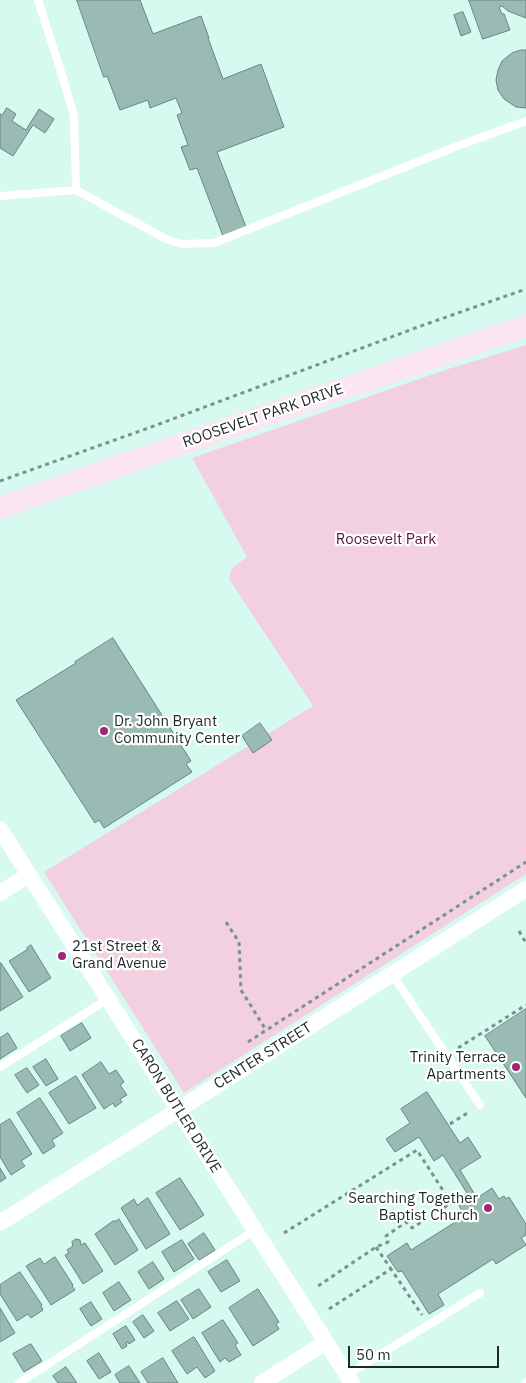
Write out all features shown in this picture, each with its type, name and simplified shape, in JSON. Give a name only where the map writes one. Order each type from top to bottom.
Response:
[{"type":"street","name":"ROOSEVELT PARK DRIVE","points":[[0,508],[526,326]]},
{"type":"street","name":"CARON BUTLER DRIVE","points":[[0,829],[350,1379]]},
{"type":"street","points":[[0,893],[29,875]]},
{"type":"street","name":"CENTER STREET","points":[[0,1223],[526,888]]},
{"type":"street","points":[[262,1383],[326,1342]]},
{"type":"lane","points":[[38,0],[74,116],[76,190]]},
{"type":"lane","points":[[0,196],[76,190],[166,238],[182,244],[214,243],[455,147],[526,121]]},
{"type":"lane","points":[[392,974],[480,1105]]},
{"type":"lane","points":[[0,1067],[108,999]]},
{"type":"lane","points":[[19,1383],[255,1230]]},
{"type":"lane","points":[[350,1379],[428,1324],[480,1293]]},
{"type":"path","points":[[0,480],[154,426],[418,327],[526,289]]},
{"type":"path","points":[[242,1046],[526,862]]},
{"type":"path","points":[[226,922],[239,942],[240,990],[266,1030]]},
{"type":"path","points":[[518,931],[526,942]]},
{"type":"path","points":[[447,1055],[526,1005]]},
{"type":"path","points":[[450,1124],[480,1105]]},
{"type":"path","points":[[284,1233],[417,1150],[451,1204],[412,1228],[406,1222],[386,1236],[388,1242],[376,1247],[316,1288]]},
{"type":"path","points":[[376,1247],[428,1324]]},
{"type":"path","points":[[329,1309],[391,1269]]},
{"type":"green space","name":"Roosevelt Park","points":[[526,345],[526,874],[184,1093],[44,872],[313,706],[229,579],[232,568],[247,557],[192,458],[442,371]]},
{"type":"building","points":[[77,0],[140,0],[153,34],[201,16],[223,79],[261,64],[284,127],[217,152],[246,227],[223,236],[197,168],[190,170],[181,147],[188,145],[177,115],[182,113],[176,98],[150,108],[148,100],[120,110],[107,76],[104,77]]},
{"type":"building","points":[[469,0],[526,0],[526,18],[508,11],[502,6],[499,7],[510,30],[483,39]]},
{"type":"building","points":[[463,12],[471,32],[461,36],[454,15]]},
{"type":"building","points":[[526,50],[526,108],[516,107],[504,99],[498,90],[496,80],[502,61],[512,53]]},
{"type":"building","points":[[7,108],[16,114],[12,121],[26,130],[39,109],[54,119],[45,133],[33,125],[13,156],[0,148],[0,114],[2,115]]},
{"type":"building","name":"Dr. John Bryant Community Center","points":[[113,638],[191,761],[186,764],[192,772],[104,828],[99,820],[95,823],[16,700]]},
{"type":"building","points":[[260,723],[272,740],[253,753],[242,736]]},
{"type":"building","points":[[31,945],[51,978],[29,992],[9,961]]},
{"type":"building","points":[[0,964],[23,997],[0,1011]]},
{"type":"building","name":"Trinity Terrace Apartments","points":[[526,1009],[526,1098],[485,1036]]},
{"type":"building","points":[[82,1023],[91,1038],[70,1051],[61,1036]]},
{"type":"building","points":[[8,1033],[17,1048],[0,1059],[0,1038]]},
{"type":"building","points":[[46,1059],[58,1079],[46,1086],[33,1067]]},
{"type":"building","points":[[101,1062],[109,1074],[116,1070],[124,1082],[120,1085],[127,1095],[120,1099],[122,1102],[115,1107],[113,1103],[104,1109],[82,1075]]},
{"type":"building","points":[[27,1068],[39,1085],[27,1093],[15,1075]]},
{"type":"building","points":[[76,1076],[96,1108],[69,1124],[49,1093]]},
{"type":"building","name":"Searching Together Baptist Church","points":[[427,1092],[460,1143],[468,1137],[481,1157],[460,1170],[477,1198],[492,1188],[499,1199],[504,1196],[506,1199],[509,1197],[526,1224],[526,1235],[521,1238],[526,1245],[496,1264],[493,1259],[438,1294],[444,1305],[429,1314],[402,1271],[398,1272],[387,1256],[407,1243],[411,1250],[465,1216],[456,1200],[467,1193],[443,1155],[434,1161],[419,1137],[395,1152],[386,1139],[410,1123],[401,1109]]},
{"type":"building","points":[[40,1098],[63,1133],[52,1140],[55,1146],[43,1154],[17,1113]]},
{"type":"building","points":[[10,1119],[32,1154],[21,1161],[25,1166],[11,1175],[0,1157],[0,1125]]},
{"type":"building","points":[[0,1168],[6,1178],[0,1182]]},
{"type":"building","points":[[180,1178],[204,1215],[180,1230],[156,1193]]},
{"type":"building","points":[[148,1198],[170,1234],[146,1249],[121,1208],[134,1199],[137,1205]]},
{"type":"building","points":[[119,1219],[138,1250],[115,1265],[95,1234]]},
{"type":"building","points":[[204,1233],[215,1250],[199,1260],[188,1244]]},
{"type":"building","points":[[76,1239],[80,1240],[81,1245],[85,1243],[103,1271],[83,1284],[65,1255],[69,1253],[67,1250],[73,1246],[72,1242]]},
{"type":"building","points":[[182,1240],[194,1259],[174,1272],[162,1252]]},
{"type":"building","points":[[55,1257],[75,1290],[51,1305],[26,1266],[40,1258],[44,1264]]},
{"type":"building","points":[[227,1260],[240,1281],[221,1292],[208,1272]]},
{"type":"building","points":[[153,1262],[164,1279],[149,1289],[138,1272]]},
{"type":"building","points":[[20,1272],[42,1305],[43,1310],[31,1318],[28,1314],[17,1321],[0,1294],[0,1285]]},
{"type":"building","points":[[119,1282],[131,1300],[114,1311],[103,1293]]},
{"type":"building","points":[[199,1289],[211,1307],[193,1319],[181,1300]]},
{"type":"building","points":[[258,1289],[279,1322],[276,1324],[279,1329],[253,1346],[229,1308]]},
{"type":"building","points":[[177,1301],[189,1319],[170,1331],[158,1313]]},
{"type":"building","points":[[91,1302],[102,1319],[91,1326],[80,1309]]},
{"type":"building","points":[[0,1308],[15,1333],[0,1342]]},
{"type":"building","points":[[143,1315],[154,1331],[144,1338],[133,1322]]},
{"type":"building","points":[[223,1320],[238,1343],[235,1345],[241,1355],[229,1362],[225,1358],[220,1362],[202,1333]]},
{"type":"building","points":[[126,1326],[135,1340],[129,1344],[128,1342],[126,1343],[127,1346],[122,1349],[113,1334]]},
{"type":"building","points":[[194,1337],[215,1371],[205,1378],[197,1367],[187,1374],[172,1351]]},
{"type":"building","points":[[31,1344],[42,1361],[24,1372],[13,1354]]},
{"type":"building","points":[[99,1353],[111,1372],[99,1379],[87,1361]]},
{"type":"building","points":[[163,1358],[178,1383],[148,1383],[141,1372]]},
{"type":"building","points":[[129,1366],[140,1383],[120,1383],[115,1375]]},
{"type":"building","points":[[66,1367],[77,1383],[58,1383],[53,1376]]},
{"type":"place","name":"Dr. John Bryant Community Center","points":[[104,731]]},
{"type":"place","name":"21st Street & Grand Avenue","points":[[62,956]]},
{"type":"place","name":"Trinity Terrace Apartments","points":[[516,1067]]},
{"type":"place","name":"Searching Together Baptist Church","points":[[488,1208]]}]
